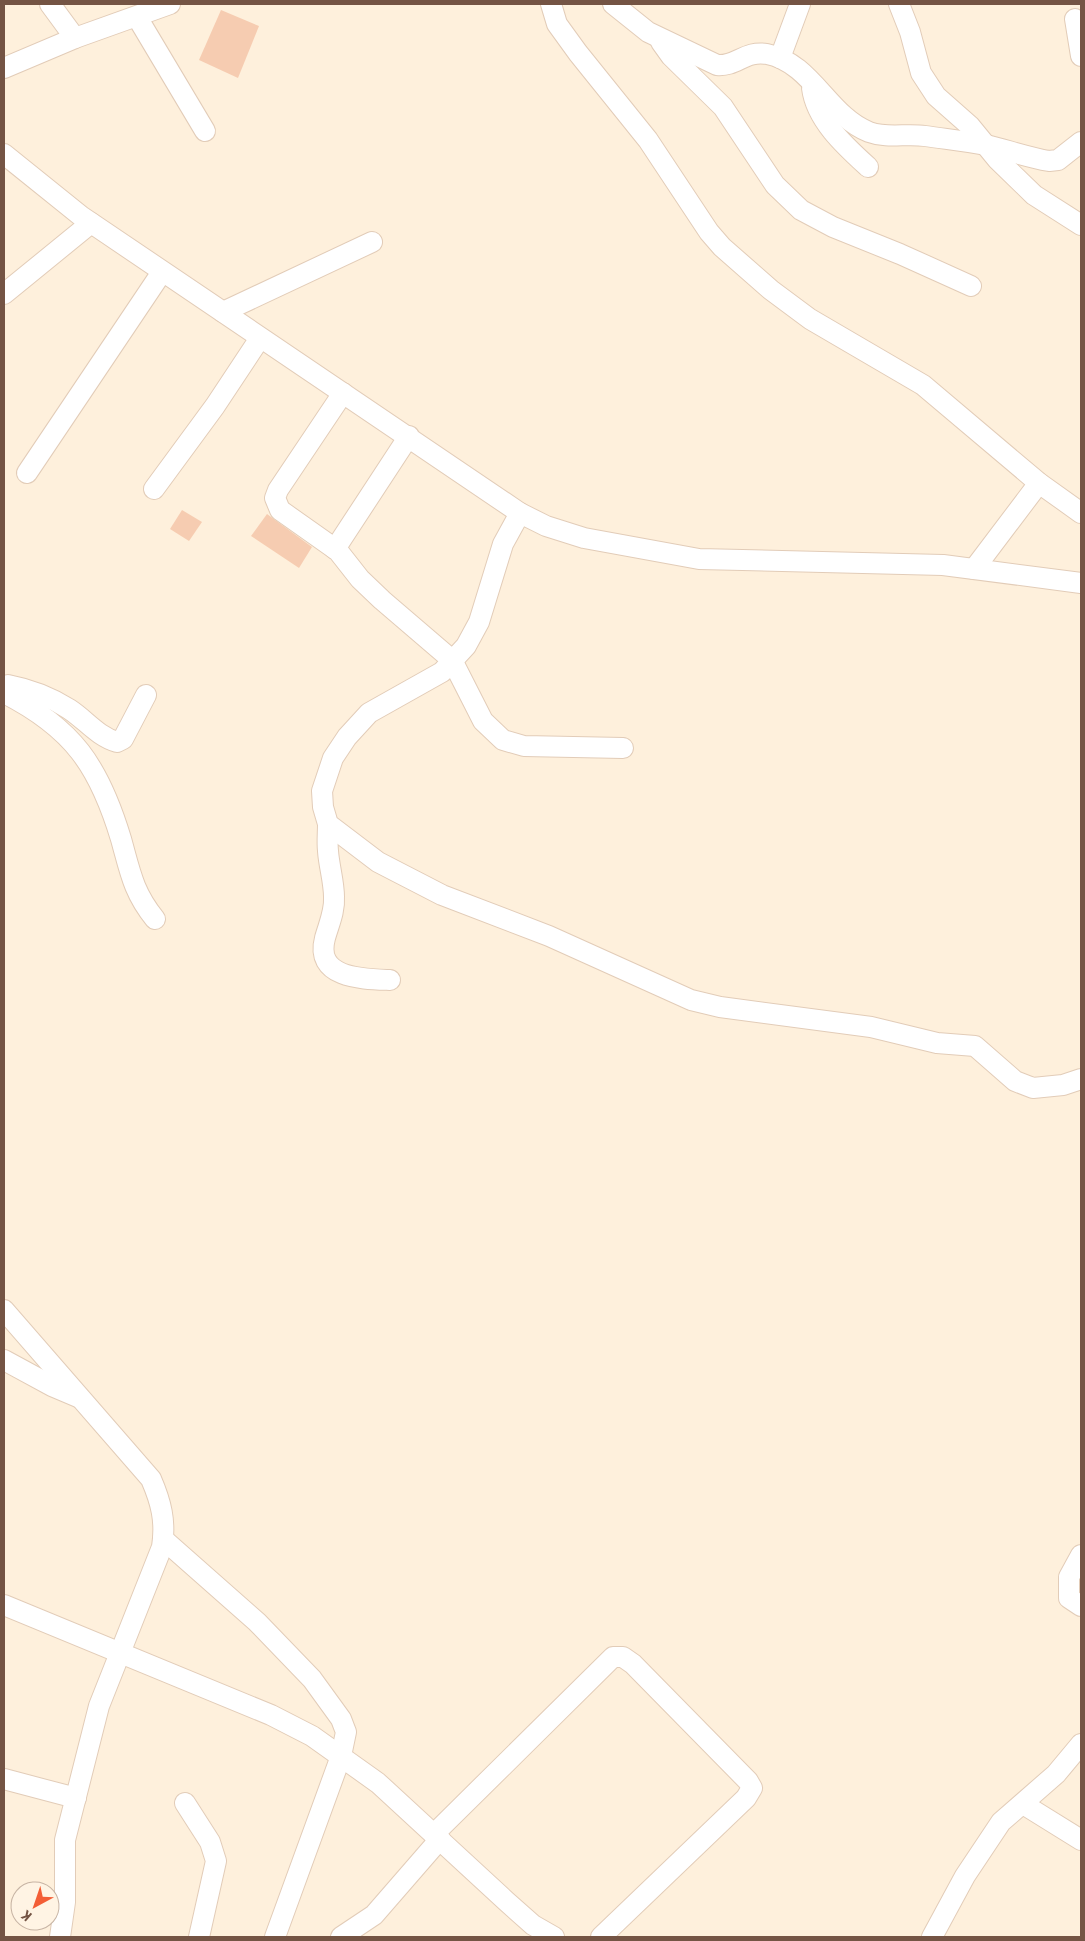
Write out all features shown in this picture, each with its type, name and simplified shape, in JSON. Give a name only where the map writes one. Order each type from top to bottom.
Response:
[{"type":"street","points":[[50,4],[75,38]]},
{"type":"street","points":[[4,68],[75,38],[170,4]]},
{"type":"street","points":[[550,4],[557,24],[648,140],[709,232],[722,247],[771,290],[810,319],[923,385],[1039,483],[1081,513]]},
{"type":"street","points":[[613,4],[648,32],[717,65],[724,66],[746,54],[755,53],[780,58],[795,66],[840,111],[867,131],[888,136],[916,135],[986,145],[1048,161],[1058,160],[1081,142]]},
{"type":"street","points":[[780,58],[800,4]]},
{"type":"street","points":[[898,4],[910,32],[921,73],[936,96],[970,126],[997,159],[1034,195],[1081,225]]},
{"type":"street","points":[[137,17],[205,131]]},
{"type":"street","points":[[1075,19],[1081,56]]},
{"type":"street","points":[[657,36],[671,56],[723,107],[775,185],[795,205],[833,227],[900,254],[971,286]]},
{"type":"street","points":[[812,81],[816,103],[830,127],[868,167]]},
{"type":"street","points":[[4,154],[91,223],[162,272],[409,436],[520,513],[546,526],[584,538],[699,559],[943,565],[1081,583]]},
{"type":"street","points":[[4,294],[91,223]]},
{"type":"street","points":[[222,312],[372,242]]},
{"type":"street","points":[[27,473],[162,272]]},
{"type":"street","points":[[154,488],[215,406],[260,338]]},
{"type":"street","points":[[343,393],[278,490],[275,498],[280,510],[335,549],[382,600],[452,660],[483,721],[503,740],[524,746],[623,748]]},
{"type":"street","points":[[335,549],[409,436]]},
{"type":"street","points":[[974,569],[1039,483]]},
{"type":"street","points":[[390,980],[361,979],[348,976],[330,966],[325,957],[325,939],[333,911],[334,897],[327,849],[328,824],[323,807],[322,791],[333,758],[347,737],[369,713],[442,672],[466,646],[480,622],[503,544],[520,513]]},
{"type":"street","points":[[4,684],[50,699],[70,710],[102,736],[117,742],[123,739],[146,695]]},
{"type":"street","points":[[4,694],[25,704],[56,726],[86,757],[106,794],[136,892],[154,919]]},
{"type":"street","points":[[328,824],[378,862],[442,895],[549,936],[691,1000],[720,1007],[871,1028],[937,1042],[975,1046],[1015,1081],[1033,1088],[1063,1085],[1081,1079]]},
{"type":"street","points":[[4,1310],[151,1479],[163,1512],[164,1539],[162,1547],[99,1706],[65,1840],[65,1902],[60,1937]]},
{"type":"street","points":[[4,1360],[52,1386],[80,1397]]},
{"type":"street","points":[[164,1539],[257,1622],[312,1678],[341,1719],[346,1732],[341,1756],[275,1937]]},
{"type":"street","points":[[1081,1555],[1069,1577],[1069,1598],[1081,1606]]},
{"type":"street","points":[[4,1604],[271,1715],[312,1736],[378,1783],[533,1925],[554,1937]]},
{"type":"street","points":[[342,1937],[374,1915],[437,1836],[613,1658],[623,1657],[634,1664],[741,1774],[752,1788],[746,1798],[601,1937]]},
{"type":"street","points":[[932,1937],[965,1876],[1001,1822],[1056,1774],[1081,1744]]},
{"type":"street","points":[[4,1779],[76,1798]]},
{"type":"street","points":[[185,1803],[210,1842],[216,1861],[199,1937]]},
{"type":"street","points":[[1023,1804],[1081,1840]]},
{"type":"building","points":[[221,10],[259,26],[238,78],[199,60]]},
{"type":"building","points":[[182,510],[202,522],[189,541],[170,529]]},
{"type":"building","points":[[267,514],[312,547],[299,568],[251,536]]}]
